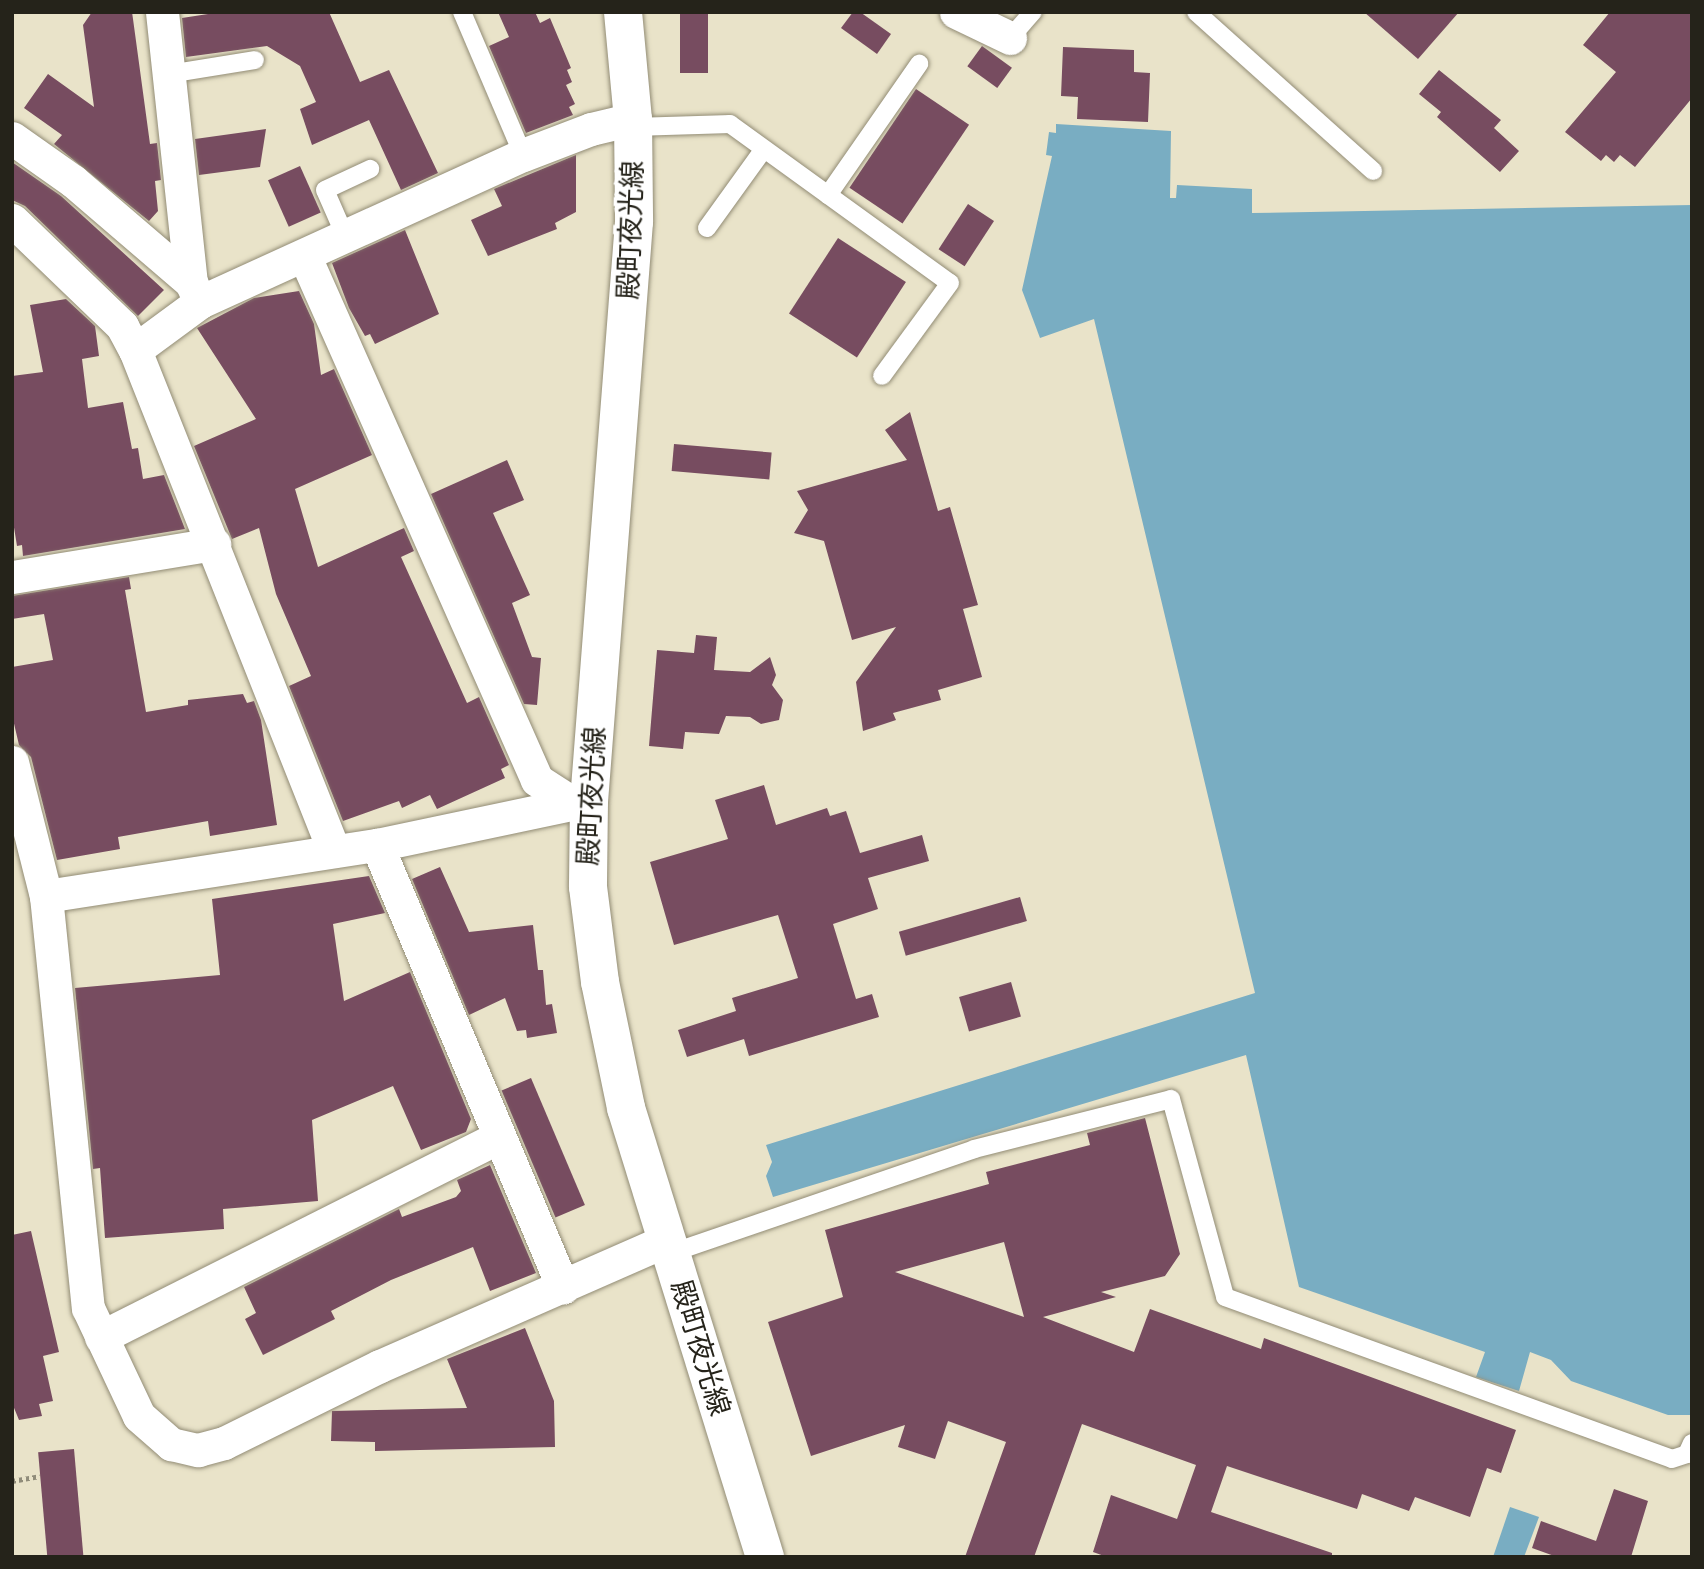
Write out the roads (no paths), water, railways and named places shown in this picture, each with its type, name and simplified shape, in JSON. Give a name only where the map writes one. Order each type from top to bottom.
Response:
[{"type":"street","points":[[162,12],[196,292]]},
{"type":"street","name":"殿町夜光線","points":[[623,12],[634,123],[633,249],[579,801],[600,982],[626,1108],[765,1557]]},
{"type":"street","points":[[957,12],[1010,38]]},
{"type":"street","points":[[135,350],[196,292],[305,257],[523,155],[578,133],[634,123]]},
{"type":"street","points":[[12,138],[73,181],[196,292]]},
{"type":"street","points":[[12,220],[122,326],[135,350],[334,851]]},
{"type":"street","points":[[305,257],[537,779],[579,801]]},
{"type":"street","points":[[12,577],[214,544]]},
{"type":"street","points":[[12,762],[46,896],[88,1308],[139,1416],[171,1444],[198,1450],[224,1443],[380,1366],[563,1288],[668,1247]]},
{"type":"street","points":[[46,896],[377,845],[579,801]]},
{"type":"street","points":[[377,845],[563,1288]]},
{"type":"street","points":[[101,1337],[499,1137]]},
{"type":"lane","points":[[462,12],[523,155]]},
{"type":"lane","points":[[1010,38],[1033,12]]},
{"type":"lane","points":[[1196,12],[1373,171]]},
{"type":"lane","points":[[169,74],[255,60]]},
{"type":"lane","points":[[828,195],[919,64]]},
{"type":"lane","points":[[634,123],[730,124],[950,283],[882,376]]},
{"type":"lane","points":[[707,228],[764,149]]},
{"type":"lane","points":[[346,238],[325,190],[370,169]]},
{"type":"lane","points":[[668,1247],[974,1149],[1171,1099],[1224,1297],[1672,1459],[1687,1454],[1692,1443]]},
{"type":"water","points":[[1056,124],[1171,131],[1170,198],[1176,198],[1177,185],[1252,189],[1252,213],[1692,205],[1690,1415],[1668,1415],[1571,1381],[1551,1360],[1530,1352],[1519,1391],[1476,1377],[1485,1352],[1299,1287],[1246,1055],[773,1197],[766,1176],[772,1162],[766,1145],[1255,993],[1094,319],[1040,338],[1022,290],[1052,156],[1046,155],[1049,132],[1056,133]]},
{"type":"water","points":[[1510,1507],[1539,1517],[1524,1557],[1493,1557]]}]
